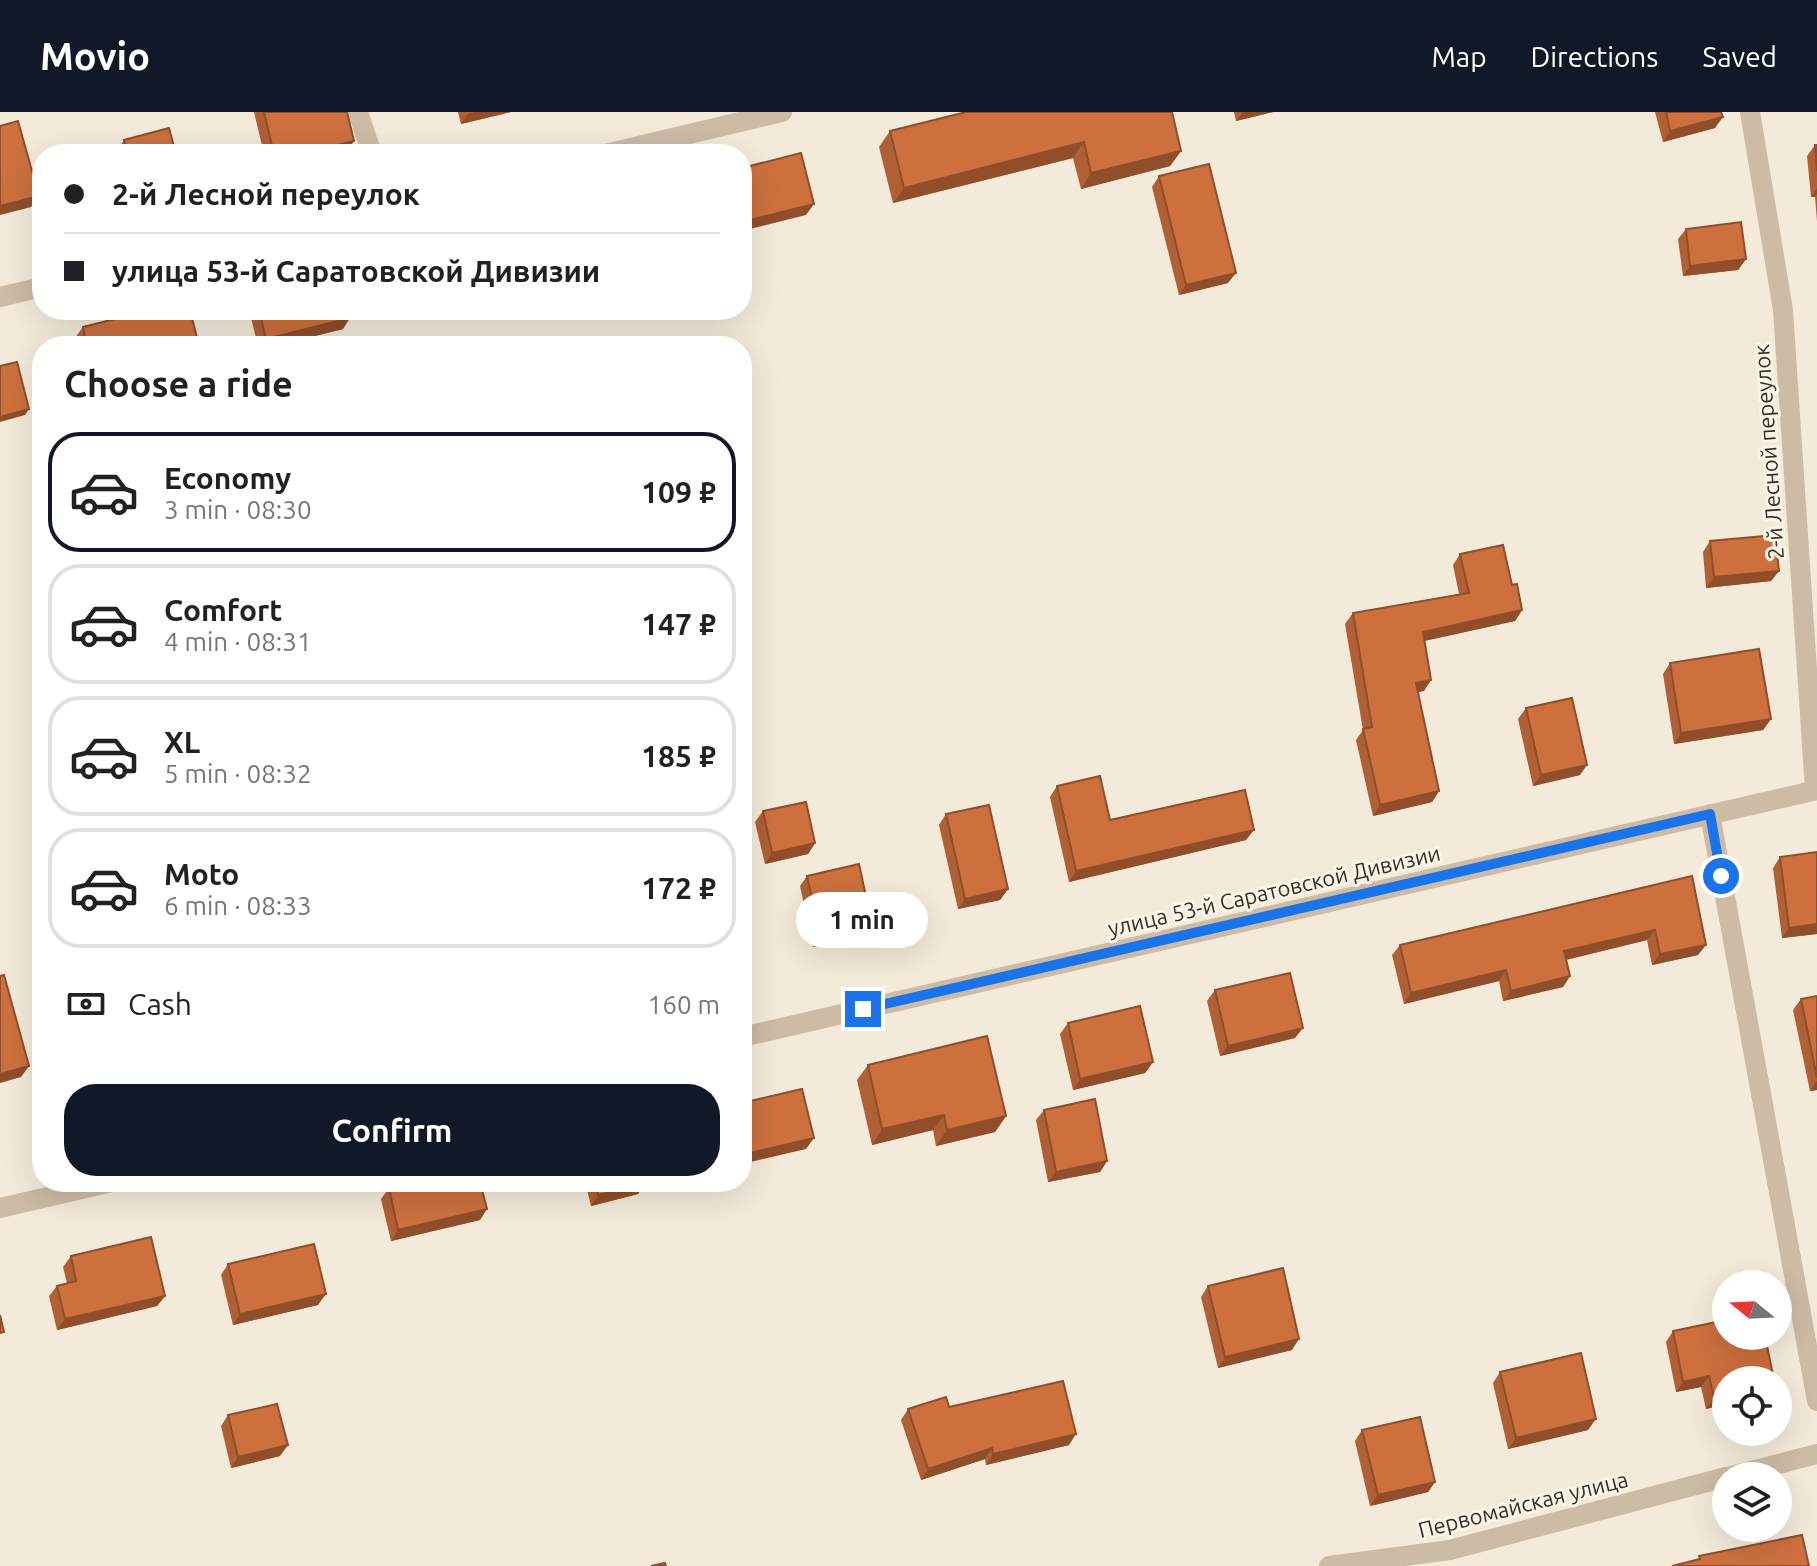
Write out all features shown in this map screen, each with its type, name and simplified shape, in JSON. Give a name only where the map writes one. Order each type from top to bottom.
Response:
[{"type":"street","points":[[358,112],[369,144]]},
{"type":"street","points":[[647,144],[782,112]]},
{"type":"street","name":"2-й Лесной переулок","points":[[1750,112],[1783,310],[1816,790]]},
{"type":"street","points":[[0,297],[32,289]]},
{"type":"street","name":"улица 53-й Саратовской Дивизии","points":[[752,1035],[1816,790]]},
{"type":"street","points":[[1710,814],[1817,1401]]},
{"type":"street","points":[[0,1208],[69,1192]]},
{"type":"street","name":"Первомайская улица","points":[[1786,1462],[1817,1454]]},
{"type":"street","name":"Первомайская улица","points":[[1329,1566],[1450,1550],[1712,1481]]},
{"type":"building","points":[[264,112],[347,112],[354,141],[342,144],[272,144]]},
{"type":"building","points":[[966,112],[1172,112],[1181,151],[1091,173],[1084,142],[904,188],[890,131]]},
{"type":"building","points":[[1666,112],[1721,112],[1723,117],[1670,131]]},
{"type":"building","points":[[18,121],[32,171],[32,198],[0,206],[0,126]]},
{"type":"building","points":[[169,128],[173,144],[125,144],[124,140]]},
{"type":"building","points":[[801,153],[814,204],[752,220],[752,165]]},
{"type":"building","points":[[1209,164],[1236,273],[1186,285],[1159,176]]},
{"type":"building","points":[[1741,222],[1746,259],[1690,266],[1686,229]]},
{"type":"building","points":[[111,320],[192,320],[196,336],[85,336],[83,327]]},
{"type":"building","points":[[261,320],[342,320],[278,336],[265,336]]},
{"type":"building","points":[[17,362],[29,409],[0,417],[0,366]]},
{"type":"building","points":[[1775,535],[1779,571],[1714,577],[1710,541]]},
{"type":"building","points":[[1503,545],[1512,585],[1517,584],[1522,610],[1423,632],[1431,680],[1416,683],[1439,791],[1380,805],[1363,729],[1372,727],[1353,613],[1469,593],[1460,554]]},
{"type":"building","points":[[1759,649],[1771,719],[1681,733],[1670,663]]},
{"type":"building","points":[[1572,698],[1587,765],[1541,775],[1526,708]]},
{"type":"building","points":[[1100,776],[1110,820],[1245,790],[1254,830],[1076,871],[1057,786]]},
{"type":"building","points":[[806,802],[815,843],[772,853],[763,811]]},
{"type":"building","points":[[989,805],[1008,889],[965,899],[946,814]]},
{"type":"building","points":[[1817,852],[1817,924],[1789,928],[1780,857]]},
{"type":"building","points":[[859,864],[872,924],[820,936],[807,876]]},
{"type":"building","points":[[1692,876],[1706,945],[1660,954],[1655,930],[1564,951],[1570,976],[1511,991],[1506,970],[1411,993],[1400,945]]},
{"type":"building","points":[[1290,973],[1303,1028],[1228,1046],[1215,990]]},
{"type":"building","points":[[4,975],[29,1066],[0,1074],[0,976]]},
{"type":"building","points":[[1817,996],[1817,1078],[1801,999]]},
{"type":"building","points":[[1140,1006],[1153,1062],[1080,1079],[1068,1023]]},
{"type":"building","points":[[987,1036],[1006,1116],[947,1130],[944,1115],[882,1129],[868,1065]]},
{"type":"building","points":[[802,1089],[814,1138],[752,1153],[752,1101]]},
{"type":"building","points":[[1095,1099],[1107,1161],[1056,1172],[1044,1110]]},
{"type":"building","points":[[390,1192],[483,1192],[487,1209],[398,1230]]},
{"type":"building","points":[[151,1237],[165,1296],[65,1319],[57,1286],[76,1281],[71,1256]]},
{"type":"building","points":[[314,1244],[326,1294],[240,1314],[228,1264]]},
{"type":"building","points":[[1283,1268],[1299,1339],[1225,1357],[1208,1286]]},
{"type":"building","points":[[1712,1323],[1712,1350],[1768,1350],[1771,1366],[1712,1366],[1712,1389],[1709,1376],[1683,1382],[1673,1331]]},
{"type":"building","points":[[1581,1353],[1596,1419],[1516,1438],[1500,1372]]},
{"type":"building","points":[[1063,1381],[1076,1434],[993,1454],[992,1448],[928,1469],[908,1409],[946,1397],[949,1407]]},
{"type":"building","points":[[277,1404],[288,1445],[238,1457],[228,1415]]},
{"type":"building","points":[[1420,1417],[1435,1482],[1378,1495],[1362,1430]]},
{"type":"building","points":[[1802,1535],[1809,1566],[1672,1566],[1700,1559],[1699,1556],[1768,1542],[1792,1542],[1792,1537]]},
{"type":"route","points":[[863,1009],[1710,814],[1721,876]]}]
